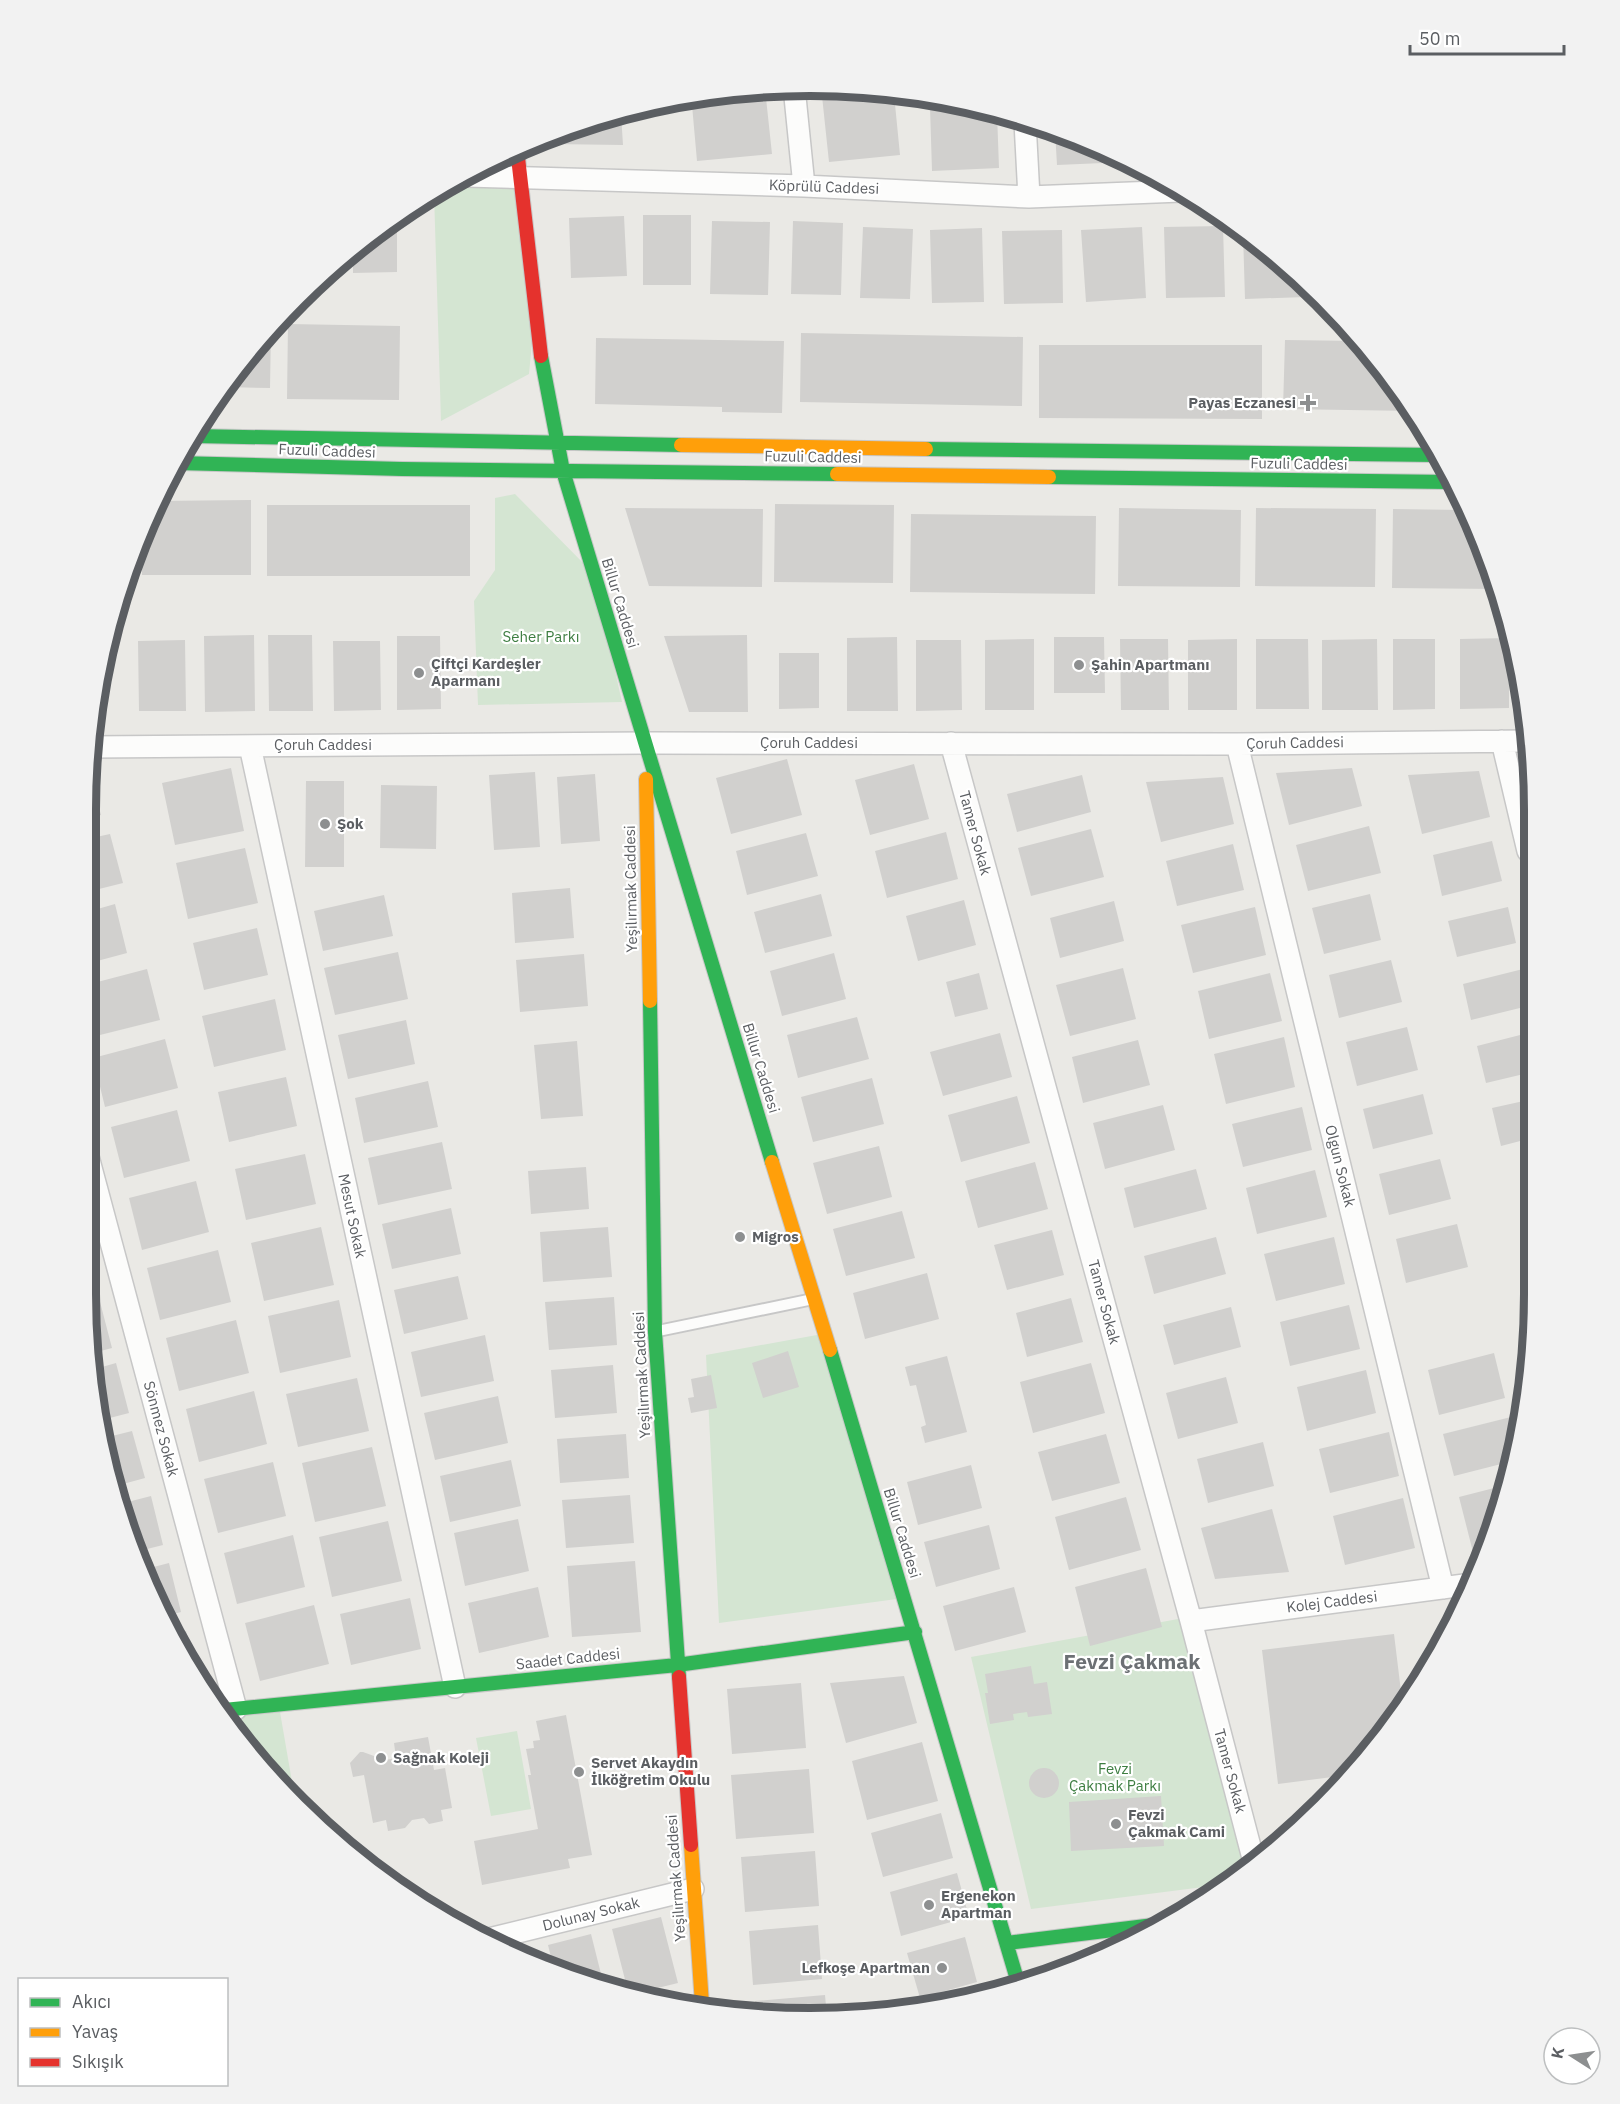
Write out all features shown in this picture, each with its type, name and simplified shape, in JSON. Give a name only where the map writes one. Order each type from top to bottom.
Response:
[{"type":"street","points":[[795,97],[804,186]]},
{"type":"street","points":[[1025,129],[1029,197]]},
{"type":"street","name":"Billur Caddesi","points":[[518,159],[539,345],[563,471],[915,1632],[1017,1977]]},
{"type":"street","name":"Köprülü Caddesi","points":[[482,176],[804,186],[1029,197],[1165,191]]},
{"type":"street","name":"Fuzuli Caddesi","points":[[202,436],[1428,454]]},
{"type":"street","name":"Fuzuli Caddesi","points":[[186,463],[402,469],[1444,482]]},
{"type":"street","points":[[1502,741],[1524,834]]},
{"type":"street","name":"Çoruh Caddesi","points":[[99,747],[645,743],[1237,744],[1520,741]]},
{"type":"street","name":"Yeşilırmak Caddesi","points":[[645,743],[655,1332],[702,1999]]},
{"type":"street","name":"Tamer Sokak","points":[[951,743],[1191,1621],[1252,1854]]},
{"type":"street","name":"Olgun Sokak","points":[[1237,744],[1443,1588]]},
{"type":"street","name":"Mesut Sokak","points":[[249,746],[455,1687]]},
{"type":"street","name":"Sönmez Sokak","points":[[96,1188],[230,1710]]},
{"type":"street","name":"Kolej Caddesi","points":[[1191,1621],[1461,1585]]},
{"type":"street","name":"Saadet Caddesi","points":[[230,1710],[678,1665],[915,1632]]},
{"type":"street","name":"Dolunay Sokak","points":[[499,1936],[693,1889]]},
{"type":"street","points":[[1007,1943],[1139,1927]]},
{"type":"lane","points":[[655,1332],[814,1299]]},
{"type":"green space","points":[[470,183],[518,183],[533,332],[529,374],[441,421],[434,203]]},
{"type":"green space","name":"Seher Parkı","points":[[515,494],[593,573],[622,702],[478,705],[474,601],[495,570],[495,498]]},
{"type":"green space","points":[[828,1333],[904,1598],[719,1623],[706,1355]]},
{"type":"green space","name":"Fevzi Çakmak Parkı","points":[[1189,1617],[1250,1856],[1209,1886],[1031,1909],[971,1657]]},
{"type":"green space","points":[[280,1712],[293,1786],[273,1765],[235,1716]]},
{"type":"green space","points":[[517,1731],[531,1809],[491,1816],[476,1738]]},
{"type":"building","points":[[822,97],[895,101],[900,155],[829,162]]},
{"type":"building","points":[[766,98],[772,154],[697,161],[692,106]]},
{"type":"building","points":[[930,107],[997,121],[999,168],[932,171]]},
{"type":"building","points":[[621,121],[623,145],[553,144]]},
{"type":"building","points":[[1056,140],[1110,163],[1057,165]]},
{"type":"building","points":[[643,215],[691,215],[691,285],[643,285]]},
{"type":"building","points":[[624,216],[627,276],[571,278],[569,218]]},
{"type":"building","points":[[712,221],[770,222],[768,295],[710,294]]},
{"type":"building","points":[[793,221],[843,223],[841,295],[791,294]]},
{"type":"building","points":[[863,227],[913,229],[910,299],[860,298]]},
{"type":"building","points":[[1142,227],[1146,298],[1086,302],[1081,230]]},
{"type":"building","points":[[1164,227],[1223,228],[1225,297],[1166,298]]},
{"type":"building","points":[[397,228],[397,272],[353,273],[353,262]]},
{"type":"building","points":[[982,228],[984,302],[932,303],[930,230]]},
{"type":"building","points":[[1062,230],[1063,303],[1004,304],[1002,231]]},
{"type":"building","points":[[1243,243],[1306,297],[1245,299]]},
{"type":"building","points":[[288,324],[400,326],[399,400],[287,399]]},
{"type":"building","points":[[801,333],[1023,337],[1022,406],[800,402]]},
{"type":"building","points":[[596,338],[784,341],[782,413],[722,412],[722,407],[595,404]]},
{"type":"building","points":[[1285,340],[1349,341],[1402,411],[1283,409]]},
{"type":"building","points":[[271,342],[270,388],[235,387]]},
{"type":"building","points":[[1039,345],[1262,345],[1262,419],[1039,418]]},
{"type":"building","points":[[251,500],[251,575],[142,575],[142,558],[167,501]]},
{"type":"building","points":[[775,504],[894,505],[893,583],[774,582]]},
{"type":"building","points":[[267,505],[470,505],[470,576],[267,576]]},
{"type":"building","points":[[625,508],[763,509],[762,587],[649,586]]},
{"type":"building","points":[[1119,508],[1241,510],[1240,587],[1118,586]]},
{"type":"building","points":[[1256,508],[1376,509],[1375,587],[1255,586]]},
{"type":"building","points":[[1393,509],[1457,510],[1489,589],[1392,588]]},
{"type":"building","points":[[911,514],[1096,516],[1095,594],[910,592]]},
{"type":"building","points":[[254,635],[255,711],[205,712],[204,636]]},
{"type":"building","points":[[268,635],[312,635],[313,711],[269,711]]},
{"type":"building","points":[[747,635],[748,712],[689,712],[664,636]]},
{"type":"building","name":"Çiftçi Kardeşler Aparmanı","points":[[397,636],[440,636],[441,709],[397,710]]},
{"type":"building","points":[[897,637],[898,711],[847,711],[847,638]]},
{"type":"building","name":"Şahin Apartmanı","points":[[1054,637],[1104,637],[1105,693],[1054,693]]},
{"type":"building","points":[[1503,638],[1509,666],[1509,708],[1460,709],[1460,639]]},
{"type":"building","points":[[1034,639],[1034,710],[985,710],[985,640]]},
{"type":"building","points":[[1120,639],[1168,639],[1169,710],[1121,710]]},
{"type":"building","points":[[1237,639],[1237,710],[1188,710],[1188,640]]},
{"type":"building","points":[[1256,639],[1308,639],[1309,709],[1256,709]]},
{"type":"building","points":[[1377,639],[1378,710],[1322,710],[1322,640]]},
{"type":"building","points":[[1393,639],[1435,639],[1435,709],[1393,710]]},
{"type":"building","points":[[185,640],[186,711],[139,711],[138,641]]},
{"type":"building","points":[[916,640],[961,640],[962,710],[916,711]]},
{"type":"building","points":[[333,641],[380,641],[381,710],[334,711]]},
{"type":"building","points":[[779,653],[819,653],[819,708],[779,709]]},
{"type":"building","points":[[787,759],[802,815],[731,834],[716,778]]},
{"type":"building","points":[[914,764],[929,819],[870,835],[855,780]]},
{"type":"building","points":[[231,768],[244,831],[175,845],[162,783]]},
{"type":"building","points":[[1352,768],[1362,806],[1289,825],[1276,773]]},
{"type":"building","points":[[1479,771],[1490,817],[1422,834],[1408,775]]},
{"type":"building","points":[[535,772],[540,847],[494,850],[489,775]]},
{"type":"building","points":[[595,774],[600,841],[561,844],[557,777]]},
{"type":"building","points":[[1082,775],[1091,812],[1017,832],[1007,794]]},
{"type":"building","points":[[1223,777],[1234,824],[1161,842],[1146,782]]},
{"type":"building","points":[[306,781],[344,781],[344,867],[305,867]]},
{"type":"building","points":[[381,785],[437,786],[436,849],[380,848]]},
{"type":"building","points":[[96,798],[101,815],[96,816]]},
{"type":"building","points":[[1369,826],[1381,873],[1308,891],[1296,845]]},
{"type":"building","points":[[1091,829],[1104,877],[1031,896],[1018,848]]},
{"type":"building","points":[[946,832],[958,879],[887,898],[875,851]]},
{"type":"building","points":[[806,833],[818,876],[747,895],[736,851]]},
{"type":"building","points":[[110,834],[123,883],[96,890],[96,837]]},
{"type":"building","points":[[1492,841],[1502,881],[1442,896],[1433,855]]},
{"type":"building","points":[[1233,844],[1244,890],[1177,906],[1166,861]]},
{"type":"building","points":[[245,848],[258,903],[188,919],[176,863]]},
{"type":"building","points":[[570,888],[574,938],[515,943],[512,893]]},
{"type":"building","points":[[821,894],[832,936],[765,953],[754,912]]},
{"type":"building","points":[[1370,894],[1381,940],[1324,954],[1312,908]]},
{"type":"building","points":[[384,895],[393,936],[323,951],[314,911]]},
{"type":"building","points":[[964,900],[976,945],[918,961],[906,916]]},
{"type":"building","points":[[1114,901],[1124,941],[1060,958],[1050,918]]},
{"type":"building","points":[[115,904],[127,953],[96,961],[96,909]]},
{"type":"building","points":[[1255,907],[1266,955],[1193,973],[1181,925]]},
{"type":"building","points":[[1508,907],[1516,943],[1457,957],[1448,921]]},
{"type":"building","points":[[257,928],[268,975],[204,990],[193,943]]},
{"type":"building","points":[[398,952],[408,999],[335,1015],[324,968]]},
{"type":"building","points":[[834,953],[846,999],[782,1016],[770,971]]},
{"type":"building","points":[[584,954],[588,1006],[520,1012],[516,960]]},
{"type":"building","points":[[1391,960],[1402,1002],[1339,1018],[1329,975]]},
{"type":"building","points":[[1123,968],[1136,1019],[1070,1036],[1056,985]]},
{"type":"building","points":[[147,969],[160,1020],[96,1036],[96,982]]},
{"type":"building","points":[[1523,969],[1524,1007],[1471,1020],[1463,984]]},
{"type":"building","points":[[979,973],[988,1009],[955,1017],[946,982]]},
{"type":"building","points":[[1270,973],[1282,1021],[1209,1039],[1198,991]]},
{"type":"building","points":[[275,999],[286,1050],[214,1067],[202,1016]]},
{"type":"building","points":[[857,1017],[869,1059],[798,1078],[787,1035]]},
{"type":"building","points":[[406,1020],[415,1064],[348,1079],[338,1035]]},
{"type":"building","points":[[1407,1027],[1418,1070],[1357,1086],[1346,1042]]},
{"type":"building","points":[[1000,1033],[1012,1077],[943,1096],[930,1052]]},
{"type":"building","points":[[1524,1034],[1524,1074],[1486,1083],[1477,1046]]},
{"type":"building","points":[[1284,1037],[1295,1087],[1226,1104],[1214,1054]]},
{"type":"building","points":[[165,1039],[178,1088],[105,1107],[96,1070],[96,1057]]},
{"type":"building","points":[[1138,1040],[1150,1085],[1083,1103],[1072,1057]]},
{"type":"building","points":[[577,1041],[583,1116],[541,1119],[534,1045]]},
{"type":"building","points":[[286,1077],[297,1126],[229,1142],[218,1092]]},
{"type":"building","points":[[872,1078],[884,1124],[813,1142],[801,1097]]},
{"type":"building","points":[[428,1081],[438,1127],[364,1143],[355,1098]]},
{"type":"building","points":[[1423,1094],[1433,1134],[1373,1149],[1363,1109]]},
{"type":"building","points":[[1017,1096],[1030,1143],[961,1162],[948,1115]]},
{"type":"building","points":[[1524,1101],[1524,1140],[1501,1146],[1492,1108]]},
{"type":"building","points":[[1163,1105],[1175,1150],[1105,1169],[1093,1123]]},
{"type":"building","points":[[1302,1107],[1312,1150],[1243,1167],[1232,1124]]},
{"type":"building","points":[[177,1110],[190,1161],[124,1178],[111,1127]]},
{"type":"building","points":[[442,1142],[452,1189],[378,1205],[368,1158]]},
{"type":"building","points":[[879,1146],[892,1197],[827,1214],[813,1163]]},
{"type":"building","points":[[305,1154],[316,1204],[246,1220],[235,1169]]},
{"type":"building","points":[[1440,1159],[1451,1199],[1389,1215],[1379,1174]]},
{"type":"building","points":[[1035,1162],[1048,1209],[978,1228],[965,1181]]},
{"type":"building","points":[[586,1167],[589,1209],[531,1214],[528,1171]]},
{"type":"building","points":[[1196,1169],[1207,1209],[1134,1228],[1124,1188]]},
{"type":"building","points":[[1315,1170],[1327,1217],[1257,1234],[1246,1188]]},
{"type":"building","points":[[196,1181],[209,1232],[142,1250],[129,1198]]},
{"type":"building","points":[[451,1208],[461,1254],[392,1269],[382,1224]]},
{"type":"building","points":[[902,1211],[915,1258],[846,1276],[833,1229]]},
{"type":"building","points":[[1457,1224],[1468,1267],[1406,1283],[1396,1239]]},
{"type":"building","points":[[321,1227],[334,1285],[264,1301],[251,1243]]},
{"type":"building","points":[[608,1227],[612,1277],[543,1282],[540,1232]]},
{"type":"building","points":[[1052,1230],[1064,1275],[1007,1290],[994,1245]]},
{"type":"building","points":[[1216,1237],[1226,1274],[1154,1294],[1144,1256]]},
{"type":"building","points":[[1334,1237],[1345,1284],[1276,1301],[1264,1254]]},
{"type":"building","points":[[218,1250],[231,1302],[160,1320],[147,1268]]},
{"type":"building","points":[[927,1273],[939,1319],[865,1339],[853,1293]]},
{"type":"building","points":[[458,1276],[468,1319],[404,1334],[394,1290]]},
{"type":"building","points":[[614,1297],[617,1345],[549,1350],[545,1302]]},
{"type":"building","points":[[99,1298],[112,1348],[99,1351],[98,1341],[96,1299]]},
{"type":"building","points":[[1071,1298],[1083,1342],[1027,1357],[1016,1313]]},
{"type":"building","points":[[339,1300],[351,1357],[280,1373],[268,1316]]},
{"type":"building","points":[[1349,1305],[1360,1349],[1290,1366],[1280,1322]]},
{"type":"building","points":[[1231,1307],[1241,1347],[1174,1365],[1163,1325]]},
{"type":"building","points":[[236,1320],[249,1373],[179,1391],[166,1338]]},
{"type":"building","points":[[485,1335],[494,1381],[421,1397],[411,1352]]},
{"type":"building","points":[[788,1351],[799,1387],[763,1398],[752,1363]]},
{"type":"building","points":[[1494,1353],[1505,1398],[1439,1415],[1428,1370]]},
{"type":"building","points":[[947,1356],[967,1432],[925,1443],[921,1427],[926,1425],[916,1385],[910,1386],[905,1367]]},
{"type":"building","points":[[116,1363],[129,1413],[107,1419],[100,1367]]},
{"type":"building","points":[[1091,1363],[1105,1413],[1033,1433],[1020,1382]]},
{"type":"building","points":[[613,1365],[617,1413],[555,1418],[551,1370]]},
{"type":"building","points":[[1366,1370],[1376,1413],[1307,1431],[1297,1387]]},
{"type":"building","points":[[711,1375],[717,1408],[691,1413],[688,1398],[694,1397],[691,1379]]},
{"type":"building","points":[[1226,1377],[1238,1423],[1178,1439],[1166,1393]]},
{"type":"building","points":[[357,1378],[369,1431],[298,1447],[286,1394]]},
{"type":"building","points":[[254,1391],[267,1444],[199,1462],[186,1409]]},
{"type":"building","points":[[498,1396],[508,1443],[435,1460],[424,1413]]},
{"type":"building","points":[[1511,1417],[1512,1421],[1503,1463],[1454,1476],[1443,1434]]},
{"type":"building","points":[[132,1431],[145,1478],[122,1484],[111,1436]]},
{"type":"building","points":[[1389,1432],[1399,1476],[1330,1493],[1319,1449]]},
{"type":"building","points":[[626,1434],[629,1478],[560,1483],[557,1439]]},
{"type":"building","points":[[1106,1434],[1120,1483],[1052,1501],[1038,1452]]},
{"type":"building","points":[[1263,1442],[1274,1486],[1208,1503],[1197,1459]]},
{"type":"building","points":[[372,1447],[386,1506],[315,1522],[302,1463]]},
{"type":"building","points":[[511,1460],[521,1506],[450,1522],[440,1476]]},
{"type":"building","points":[[273,1462],[286,1516],[218,1533],[204,1479]]},
{"type":"building","points":[[971,1465],[982,1508],[918,1525],[907,1482]]},
{"type":"building","points":[[1497,1487],[1474,1556],[1474,1556],[1459,1497]]},
{"type":"building","points":[[630,1495],[634,1543],[566,1548],[562,1500]]},
{"type":"building","points":[[151,1496],[163,1545],[144,1550],[127,1502]]},
{"type":"building","points":[[1126,1497],[1141,1550],[1069,1570],[1055,1517]]},
{"type":"building","points":[[1403,1498],[1415,1548],[1345,1565],[1333,1516]]},
{"type":"building","points":[[1272,1509],[1289,1572],[1215,1579],[1201,1528]]},
{"type":"building","points":[[518,1519],[529,1571],[465,1586],[454,1533]]},
{"type":"building","points":[[388,1521],[402,1581],[332,1597],[319,1537]]},
{"type":"building","points":[[989,1525],[1000,1569],[936,1587],[924,1542]]},
{"type":"building","points":[[293,1535],[305,1587],[237,1604],[224,1553]]},
{"type":"building","points":[[635,1561],[641,1632],[572,1637],[567,1566]]},
{"type":"building","points":[[169,1563],[181,1612],[172,1614],[150,1568]]},
{"type":"building","points":[[1146,1568],[1162,1627],[1090,1646],[1075,1587]]},
{"type":"building","points":[[538,1587],[549,1637],[479,1653],[468,1603]]},
{"type":"building","points":[[1014,1587],[1026,1632],[955,1651],[943,1606]]},
{"type":"building","points":[[410,1598],[421,1649],[351,1665],[340,1614]]},
{"type":"building","points":[[314,1605],[329,1664],[260,1681],[245,1623]]},
{"type":"building","points":[[186,1631],[191,1649],[182,1632]]},
{"type":"building","points":[[1394,1634],[1401,1695],[1336,1777],[1278,1784],[1262,1650]]},
{"type":"building","points":[[1031,1666],[1034,1684],[1047,1682],[1052,1714],[1028,1717],[1027,1712],[1013,1714],[1014,1720],[990,1724],[985,1693],[988,1693],[985,1674]]},
{"type":"building","points":[[904,1676],[917,1723],[846,1743],[830,1683]]},
{"type":"building","points":[[801,1683],[806,1748],[732,1754],[727,1689]]},
{"type":"building","points":[[566,1715],[592,1855],[568,1859],[570,1868],[482,1885],[474,1841],[538,1829],[528,1775],[531,1775],[526,1749],[534,1748],[533,1741],[540,1740],[536,1721]]},
{"type":"building","points":[[428,1737],[434,1770],[445,1768],[452,1808],[441,1810],[443,1821],[429,1824],[424,1818],[412,1820],[405,1828],[388,1831],[386,1820],[373,1823],[364,1775],[353,1777],[350,1763],[360,1752],[374,1756],[375,1762],[396,1758],[394,1743]]},
{"type":"building","points":[[922,1742],[938,1801],[867,1820],[852,1761]]},
{"type":"building","points":[[1044,1768],[1055,1772],[1059,1783],[1055,1794],[1044,1798],[1033,1794],[1029,1783],[1033,1772]]},
{"type":"building","points":[[809,1769],[814,1833],[736,1839],[731,1775]]},
{"type":"building","name":"Fevzi Çakmak Cami","points":[[1161,1796],[1164,1846],[1071,1851],[1069,1802]]},
{"type":"building","points":[[941,1813],[953,1858],[883,1877],[871,1833]]},
{"type":"building","points":[[815,1851],[819,1906],[745,1912],[741,1857]]},
{"type":"building","name":"Ergenekon Apartman","points":[[957,1873],[969,1917],[901,1936],[890,1892]]},
{"type":"building","points":[[661,1917],[678,1983],[651,1990],[626,1984],[612,1929]]},
{"type":"building","points":[[818,1925],[822,1979],[753,1985],[749,1931]]},
{"type":"building","points":[[591,1934],[602,1977],[552,1959],[548,1945]]},
{"type":"building","name":"Lefkoşe Apartman","points":[[965,1937],[977,1982],[920,1998],[907,1953]]},
{"type":"building","points":[[825,1995],[826,2007],[755,2005],[755,2001]]},
{"type":"traffic: fast","points":[[541,356],[563,471],[772,1162]]},
{"type":"traffic: fast","points":[[202,436],[681,445]]},
{"type":"traffic: fast","points":[[926,449],[1429,455]]},
{"type":"traffic: fast","points":[[186,463],[402,469],[837,474]]},
{"type":"traffic: fast","points":[[1049,477],[1444,482]]},
{"type":"traffic: fast","points":[[650,1001],[655,1332],[679,1677]]},
{"type":"traffic: fast","points":[[830,1350],[1016,1977]]},
{"type":"traffic: fast","points":[[230,1709],[677,1665],[915,1632]]},
{"type":"traffic: fast","points":[[1007,1943],[1139,1927]]},
{"type":"traffic: slow","points":[[681,445],[926,449]]},
{"type":"traffic: slow","points":[[837,474],[1049,477]]},
{"type":"traffic: slow","points":[[646,779],[650,1001]]},
{"type":"traffic: slow","points":[[772,1162],[830,1350]]},
{"type":"traffic: slow","points":[[691,1845],[702,1999]]},
{"type":"traffic: jam","points":[[518,159],[541,356]]},
{"type":"traffic: jam","points":[[679,1677],[691,1845]]},
{"type":"place","name":"Payas Eczanesi","points":[[1308,403]]},
{"type":"place","name":"Şahin Apartmanı","points":[[1079,665]]},
{"type":"place","name":"Çiftçi Kardeşler Aparmanı","points":[[419,673]]},
{"type":"place","name":"Şok","points":[[325,824]]},
{"type":"place","name":"Migros","points":[[740,1237]]},
{"type":"place","name":"Sağnak Koleji","points":[[381,1758]]},
{"type":"place","name":"Servet Akaydın İlköğretim Okulu","points":[[579,1772]]},
{"type":"place","name":"Fevzi Çakmak Cami","points":[[1116,1824]]},
{"type":"place","name":"Ergenekon Apartman","points":[[929,1905]]},
{"type":"place","name":"Lefkoşe Apartman","points":[[942,1968]]},
{"type":"district","name":"Fevzi Çakmak","points":[[1132,1662]]}]
